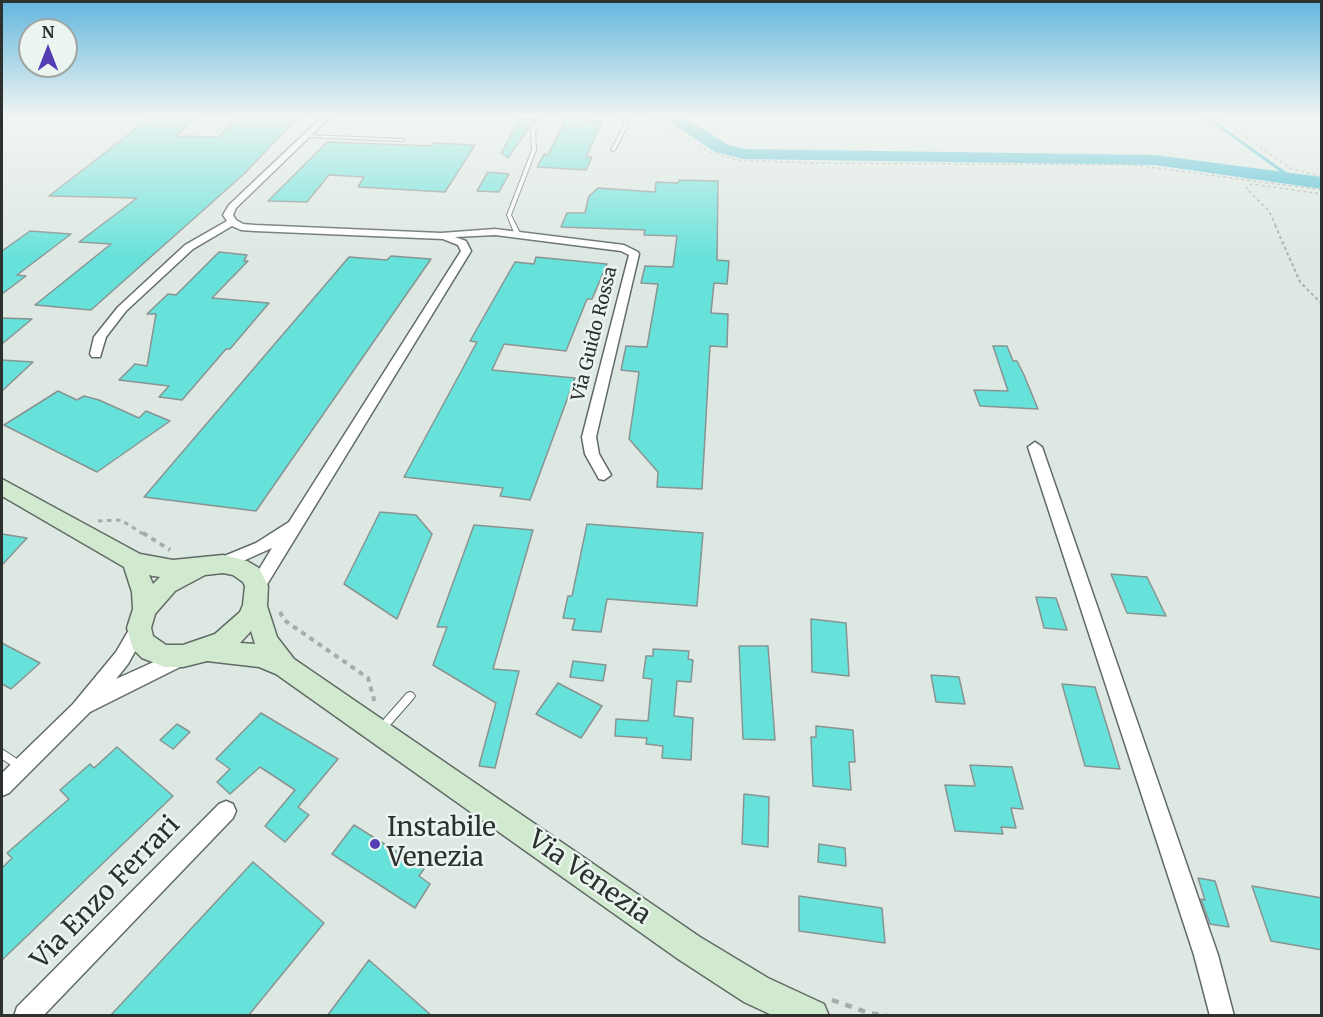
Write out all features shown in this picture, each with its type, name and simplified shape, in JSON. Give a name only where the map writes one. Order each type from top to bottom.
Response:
[{"type":"main road","name":"Via Venezia","points":[[2,488],[133,561],[163,568],[198,568],[223,564],[239,567],[251,574],[263,600],[267,643],[285,666]]},
{"type":"main road","name":"Via Venezia","points":[[133,561],[144,592],[142,641],[151,651],[165,656],[183,657],[207,650],[237,631],[263,600]]},
{"type":"main road","name":"Via Venezia","points":[[142,618],[167,584],[198,568]]},
{"type":"main road","name":"Via Venezia","points":[[207,650],[261,656],[285,666],[386,724],[689,948],[756,990],[821,1007]]},
{"type":"street","points":[[96,354],[100,337],[122,309],[189,247],[232,222],[228,215],[232,207],[278,163]]},
{"type":"street","name":"Via Guido Rossa","points":[[232,222],[255,228],[439,235],[451,237],[463,246]]},
{"type":"street","name":"Via Guido Rossa","points":[[439,235],[456,232],[495,232],[624,248],[634,254],[589,437],[591,454],[604,476]]},
{"type":"street","name":"Via Guido Rossa","points":[[463,246],[495,232]]},
{"type":"street","name":"Via Guido Rossa","points":[[463,246],[491,237],[514,234]]},
{"type":"street","points":[[263,600],[296,524],[463,258],[463,246]]},
{"type":"street","points":[[1035,447],[1206,955],[1222,1016]]},
{"type":"street","points":[[223,564],[262,548],[296,524]]},
{"type":"street","points":[[2,786],[80,710],[122,658],[142,618]]},
{"type":"street","points":[[80,710],[122,685],[183,657]]},
{"type":"street","name":"Via Enzo Ferrari","points":[[26,1016],[226,811]]},
{"type":"lane","points":[[514,234],[509,215],[529,163]]},
{"type":"lane","points":[[386,724],[410,696]]},
{"type":"lane","points":[[2,754],[21,767]]},
{"type":"path","points":[[801,163],[1134,165],[1322,192]]},
{"type":"path","points":[[1284,163],[1290,168],[1322,177]]},
{"type":"path","points":[[1322,192],[1252,184],[1246,188],[1269,211],[1300,282],[1322,304]]},
{"type":"path","points":[[93,522],[121,520],[171,551]]},
{"type":"path","points":[[263,600],[284,620],[368,678],[375,704],[386,724]]},
{"type":"path","points":[[821,1007],[888,1016]]},
{"type":"building","points":[[91,163],[254,163],[91,310],[35,305],[111,244],[79,242],[137,198],[49,196]]},
{"type":"building","points":[[306,163],[463,163],[445,192],[358,187],[364,177],[329,175],[307,202],[268,201]]},
{"type":"building","points":[[539,163],[589,163],[586,170],[537,167]]},
{"type":"building","points":[[488,172],[509,174],[499,192],[477,191]]},
{"type":"building","points":[[679,180],[718,181],[717,260],[729,261],[727,284],[714,283],[711,313],[728,314],[727,347],[710,346],[702,489],[657,487],[658,472],[629,439],[639,372],[621,370],[626,346],[647,347],[658,284],[641,283],[645,266],[673,267],[677,236],[644,235],[645,230],[561,227],[567,213],[585,213],[589,196],[598,188],[655,192],[656,182],[678,183]]},
{"type":"building","points":[[30,231],[71,234],[17,275],[26,276],[2,294],[2,251]]},
{"type":"building","points":[[219,252],[247,255],[244,261],[248,261],[212,298],[269,303],[182,400],[159,397],[169,386],[119,380],[135,364],[147,366],[156,314],[147,314],[168,294],[176,295]]},
{"type":"building","points":[[391,256],[431,259],[256,511],[144,497],[349,257],[387,260]]},
{"type":"building","points":[[536,257],[607,264],[592,299],[587,299],[566,351],[504,344],[492,370],[575,378],[530,500],[500,496],[503,488],[404,477],[477,342],[470,341],[515,262],[534,264]]},
{"type":"building","points":[[2,318],[32,319],[2,344]]},
{"type":"building","points":[[993,346],[1007,346],[1013,361],[1017,361],[1024,375],[1038,409],[980,406],[974,390],[1008,391]]},
{"type":"building","points":[[2,360],[33,362],[2,391]]},
{"type":"building","points":[[58,391],[77,400],[84,396],[99,400],[139,418],[146,411],[170,421],[97,472],[4,425]]},
{"type":"building","points":[[380,512],[416,515],[432,534],[397,619],[344,584]]},
{"type":"building","points":[[587,524],[703,533],[697,606],[607,599],[601,632],[572,630],[575,619],[563,618],[568,596],[572,596]]},
{"type":"building","points":[[474,525],[533,530],[493,669],[519,671],[495,768],[479,766],[496,703],[433,665],[447,627],[437,627]]},
{"type":"building","points":[[2,534],[27,538],[2,565]]},
{"type":"building","points":[[1111,574],[1147,577],[1166,616],[1127,613]]},
{"type":"building","points":[[1036,597],[1056,598],[1067,630],[1044,628]]},
{"type":"building","points":[[811,619],[846,623],[849,676],[812,672]]},
{"type":"building","points":[[2,643],[40,663],[11,689],[2,684]]},
{"type":"building","points":[[739,646],[768,646],[775,740],[743,739]]},
{"type":"building","points":[[653,649],[689,651],[688,659],[693,660],[691,682],[677,681],[674,716],[693,718],[691,760],[662,758],[663,746],[646,744],[647,738],[615,736],[616,719],[648,721],[652,679],[643,678],[646,656],[653,656]]},
{"type":"building","points":[[573,661],[606,665],[603,681],[570,677]]},
{"type":"building","points":[[931,675],[959,677],[965,704],[936,702]]},
{"type":"building","points":[[558,683],[602,706],[581,738],[536,714]]},
{"type":"building","points":[[1062,684],[1095,687],[1120,769],[1085,766]]},
{"type":"building","points":[[261,713],[338,759],[298,807],[309,815],[285,842],[265,826],[295,790],[260,767],[230,794],[217,782],[230,769],[216,759]]},
{"type":"building","points":[[177,724],[190,732],[173,749],[160,740]]},
{"type":"building","points":[[816,726],[853,730],[855,762],[849,762],[851,790],[813,786],[811,737],[816,737]]},
{"type":"building","points":[[117,747],[173,796],[2,960],[2,868],[12,858],[7,853],[69,799],[60,790],[90,764],[94,768]]},
{"type":"building","points":[[970,765],[1012,767],[1023,809],[1011,808],[1016,828],[1001,827],[1003,834],[955,831],[945,785],[975,786]]},
{"type":"building","points":[[744,794],[769,797],[768,847],[742,844]]},
{"type":"building","points":[[354,825],[424,869],[419,876],[430,884],[415,908],[332,854]]},
{"type":"building","points":[[819,844],[845,848],[846,866],[818,862]]},
{"type":"building","points":[[253,862],[324,923],[248,1016],[110,1016]]},
{"type":"building","points":[[1198,878],[1215,881],[1229,927],[1210,924],[1201,899],[1205,900]]},
{"type":"building","points":[[1252,886],[1322,898],[1322,950],[1271,941]]},
{"type":"building","points":[[799,896],[882,908],[885,943],[799,931]]},
{"type":"building","points":[[369,960],[432,1016],[327,1016]]},
{"type":"waterway","points":[[1180,163],[1322,183]]},
{"type":"waterway","points":[[1271,163],[1293,179]]},
{"type":"place","name":"Instabile Venezia","points":[[375,844]]}]
